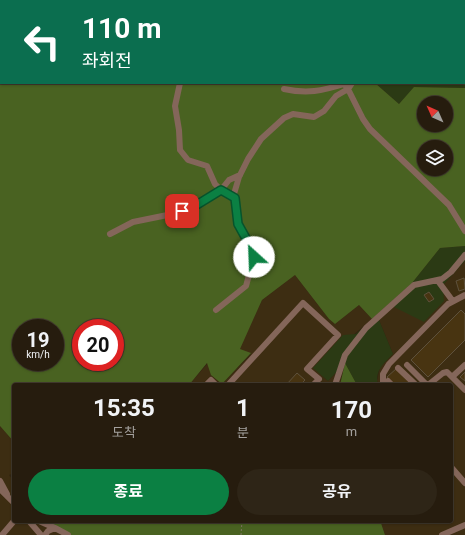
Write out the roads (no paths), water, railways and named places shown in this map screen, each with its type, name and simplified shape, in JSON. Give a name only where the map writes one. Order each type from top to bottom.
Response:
[{"type":"street","points":[[180,84],[175,106],[179,130],[180,150],[188,160],[207,166],[218,187],[235,198]]},
{"type":"street","points":[[284,89],[300,92],[311,92],[344,84],[370,129],[450,205],[465,231]]},
{"type":"street","points":[[216,310],[246,286],[254,257],[253,251],[238,224],[234,194],[240,175],[261,139],[284,118],[292,114],[314,117],[324,111],[336,96],[348,89],[351,84]]},
{"type":"street","points":[[110,234],[133,222],[187,211],[218,187],[240,175]]},
{"type":"street","points":[[336,383],[345,355],[364,326],[414,285],[438,281],[451,272],[465,255]]},
{"type":"street","points":[[438,281],[452,300]]},
{"type":"street","points":[[388,383],[383,374],[389,364],[452,300],[465,295]]},
{"type":"street","points":[[230,383],[303,303],[338,335],[307,369],[319,379],[315,383]]},
{"type":"street","points":[[406,365],[426,383]]},
{"type":"street","points":[[452,377],[465,365]]},
{"type":"street","points":[[398,368],[414,383]]},
{"type":"street","points":[[431,383],[445,372],[465,390]]},
{"type":"street","points":[[453,469],[465,483]]},
{"type":"street","points":[[0,481],[7,494]]},
{"type":"street","points":[[0,489],[12,499]]},
{"type":"street","points":[[2,535],[12,523]]},
{"type":"street","points":[[31,523],[41,535]]},
{"type":"street","points":[[44,523],[68,535]]},
{"type":"street","points":[[442,535],[465,525]]},
{"type":"street","points":[[45,535],[48,531],[55,528]]}]
